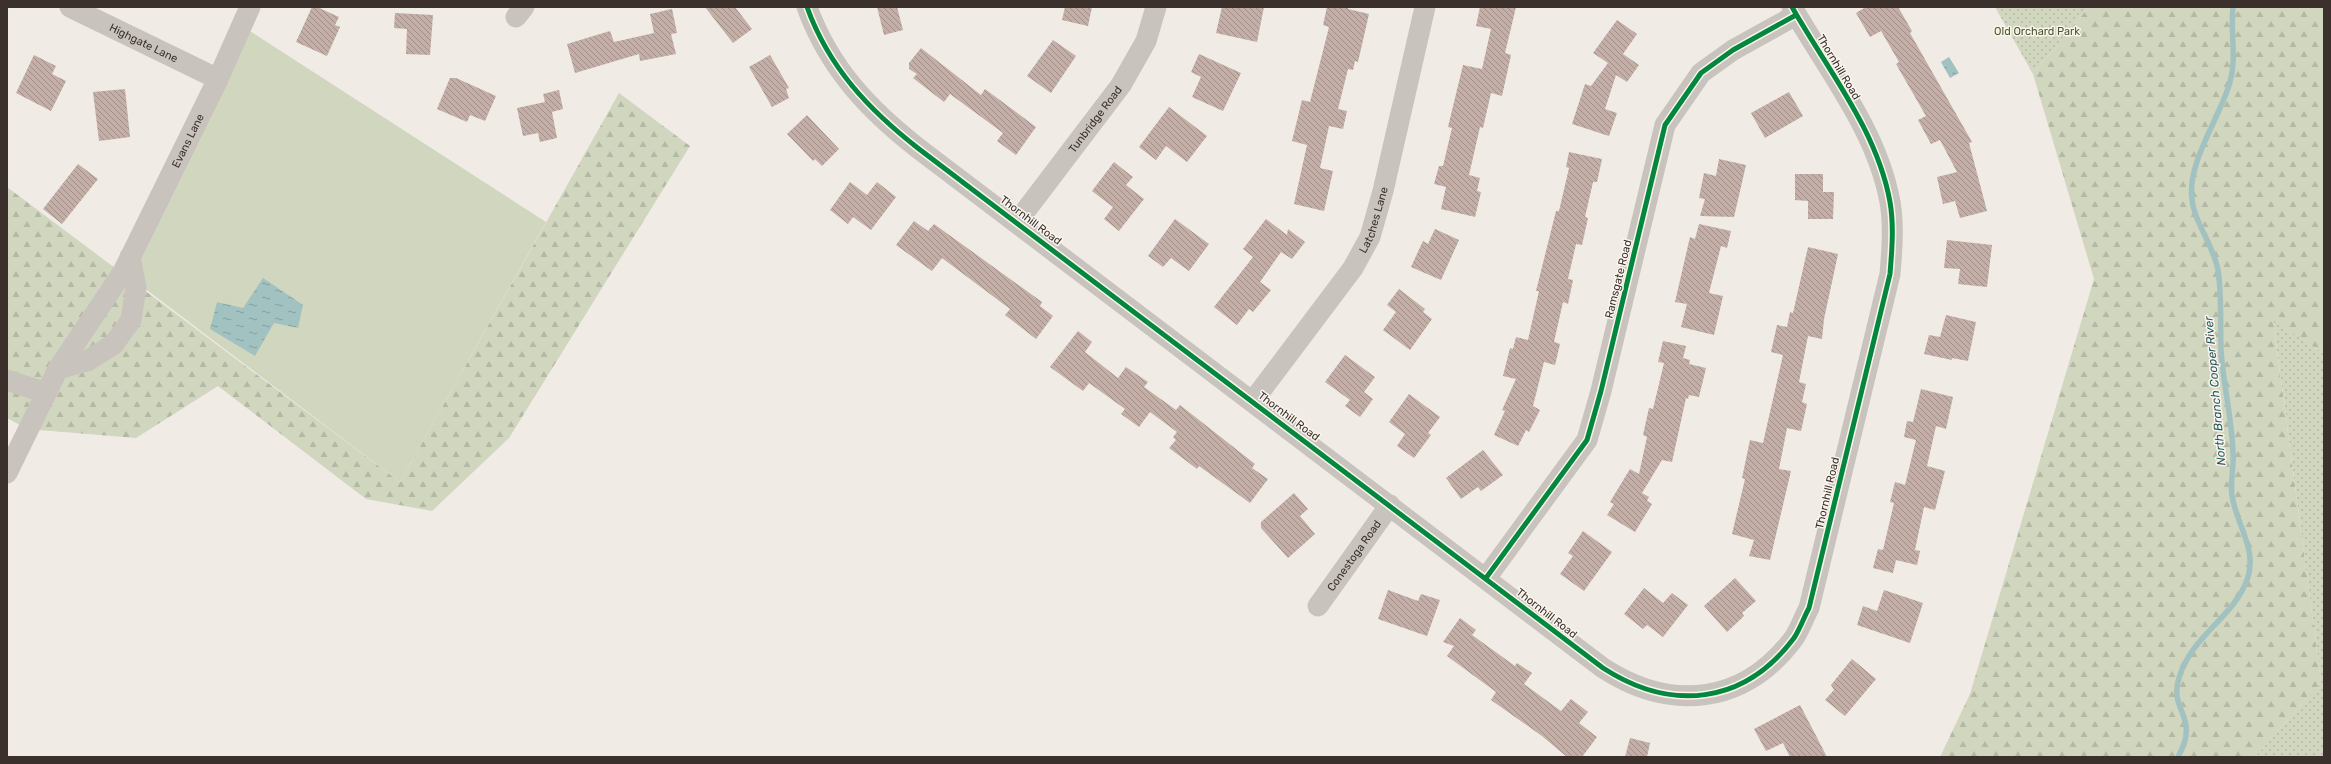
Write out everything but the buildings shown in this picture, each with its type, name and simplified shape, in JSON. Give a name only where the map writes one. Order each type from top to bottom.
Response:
[{"type":"street","name":"Highgate Lane","points":[[70,7],[218,79]]},
{"type":"street","name":"Evans Lane","points":[[7,473],[58,370],[127,265],[218,79],[250,7]]},
{"type":"street","name":"Thornhill Road","points":[[807,7],[812,20],[841,74],[873,110],[914,146],[1017,222],[1603,668],[1622,681],[1652,691],[1686,696],[1698,696],[1734,688],[1759,674],[1795,637],[1809,608],[1890,274],[1893,247],[1890,201],[1876,153],[1845,96],[1794,11]]},
{"type":"street","name":"Tunbridge Road","points":[[1017,222],[1121,85],[1146,41],[1156,7]]},
{"type":"street","name":"Latches Lane","points":[[1253,401],[1353,268],[1370,237],[1383,191],[1425,7]]},
{"type":"street","name":"Ramsgate Road","points":[[1486,578],[1587,440],[1601,391],[1665,125],[1701,73],[1733,50],[1794,11]]},
{"type":"street","points":[[58,370],[87,361],[114,344],[131,320],[136,288],[127,265]]},
{"type":"street","points":[[7,380],[46,393]]},
{"type":"street","name":"Conestoga Road","points":[[1318,606],[1390,505]]},
{"type":"green space","name":"Old Orchard Park","points":[[1995,7],[2089,7],[2033,74]]},
{"type":"green space","points":[[2089,7],[2324,7],[2324,354],[2273,320],[2321,682],[2255,757],[1940,757],[1970,694],[2094,279],[2033,74]]},
{"type":"green space","points":[[242,26],[546,222],[400,482],[123,272]]},
{"type":"green space","points":[[619,93],[690,146],[509,438],[432,511],[366,499],[218,386],[136,438],[27,429],[7,418],[7,187],[400,482]]},
{"type":"green space","points":[[2273,319],[2324,354],[2324,757],[2255,757],[2321,682]]},
{"type":"water","points":[[1949,57],[1959,73],[1950,78],[1941,62]]},
{"type":"water","points":[[263,278],[303,305],[298,328],[274,323],[255,356],[210,329],[217,302],[243,308]]},
{"type":"waterway","name":"North Branch Cooper River","points":[[2178,757],[2184,743],[2186,732],[2186,723],[2177,698],[2179,678],[2185,663],[2193,650],[2241,593],[2250,569],[2250,558],[2246,538],[2232,496],[2232,440],[2222,362],[2218,270],[2216,260],[2193,208],[2192,199],[2194,170],[2205,140],[2225,96],[2232,73],[2233,7]]},
{"type":"cycle path","points":[[807,7],[816,29],[827,49],[852,86],[884,119],[919,149],[1603,668],[1629,682],[1654,691],[1680,696],[1705,695],[1730,689],[1753,677],[1774,660],[1794,638],[1798,631],[1809,608],[1890,274],[1892,238],[1890,202],[1883,175],[1874,150],[1863,125],[1792,7]]},
{"type":"cycle path","points":[[1486,578],[1587,440],[1601,391],[1665,125],[1701,73],[1733,50],[1796,15]]}]
